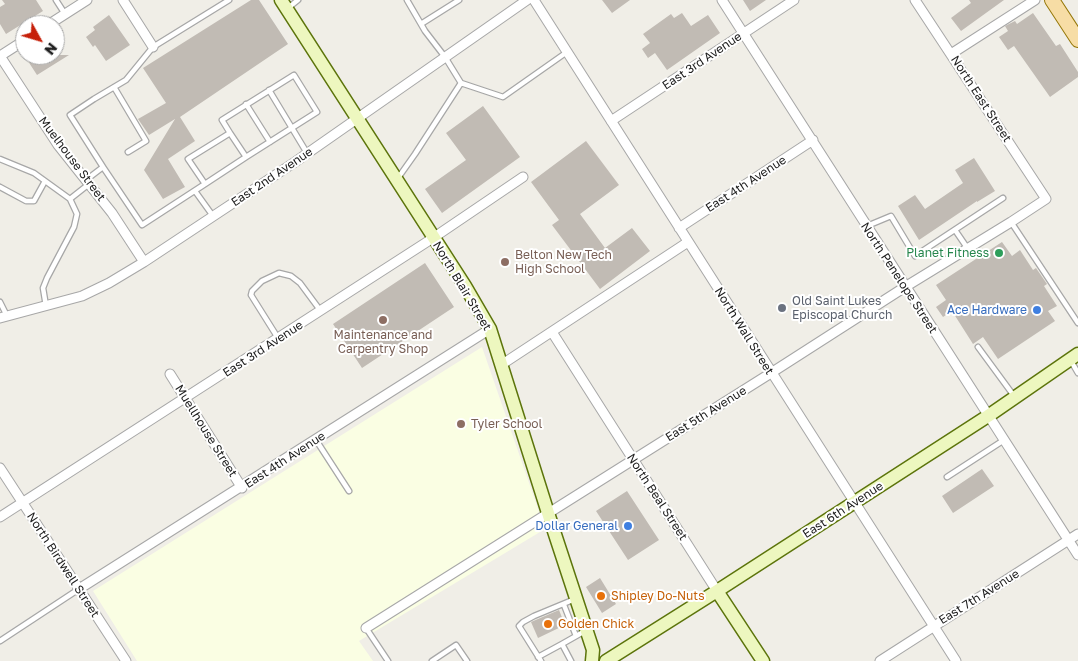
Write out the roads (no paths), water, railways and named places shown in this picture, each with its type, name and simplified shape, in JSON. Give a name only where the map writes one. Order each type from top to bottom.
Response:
[{"type":"main road","points":[[1052,0],[1078,40]]},
{"type":"street","points":[[65,14],[87,0]]},
{"type":"street","points":[[123,0],[153,47]]},
{"type":"street","name":"East 2nd Avenue","points":[[3,317],[82,296],[109,283],[144,262],[307,154],[527,0]]},
{"type":"street","name":"North Wall Street","points":[[534,0],[956,661]]},
{"type":"street","name":"North Penelope Street","points":[[722,0],[1078,555]]},
{"type":"street","name":"East 3rd Avenue","points":[[611,122],[794,0]]},
{"type":"street","name":"North East Street","points":[[915,0],[1046,199]]},
{"type":"street","points":[[951,54],[1035,0]]},
{"type":"street","name":"North Blair Street","points":[[284,5],[490,329],[576,599],[581,634],[593,650],[592,661]]},
{"type":"street","points":[[0,56],[15,46]]},
{"type":"street","name":"Muelhouse Street","points":[[0,56],[58,145],[112,214],[144,262]]},
{"type":"street","name":"East 4th Avenue","points":[[679,228],[812,140]]},
{"type":"street","name":"East 3rd Avenue","points":[[0,518],[279,339],[523,177]]},
{"type":"street","name":"East 5th Avenue","points":[[366,628],[1046,199]]},
{"type":"street","points":[[500,365],[688,242]]},
{"type":"street","name":"East 4th Avenue","points":[[79,589],[242,488],[490,329]]},
{"type":"street","name":"North Beal Street","points":[[552,332],[763,661]]},
{"type":"street","name":"East 6th Avenue","points":[[606,661],[718,591],[988,416],[1074,357]]},
{"type":"street","name":"Muellhouse Street","points":[[170,374],[242,488]]},
{"type":"street","name":"North Birdwell Street","points":[[0,468],[126,661]]},
{"type":"street","name":"East 7th Avenue","points":[[880,661],[1078,534]]},
{"type":"lane","points":[[56,0],[65,14]]},
{"type":"lane","points":[[229,0],[153,47],[126,80],[70,115],[142,225],[317,112],[294,75],[222,120],[246,157]]},
{"type":"lane","points":[[284,5],[298,0]]},
{"type":"lane","points":[[407,0],[425,31],[445,57],[461,83],[503,98],[567,52]]},
{"type":"lane","points":[[422,24],[459,0]]},
{"type":"lane","points":[[396,180],[461,83]]},
{"type":"lane","points":[[114,87],[146,141],[128,152]]},
{"type":"lane","points":[[269,90],[307,154]]},
{"type":"lane","points":[[246,104],[270,142]]},
{"type":"lane","points":[[206,184],[188,159],[230,133]]},
{"type":"lane","points":[[0,159],[34,173],[70,199],[77,214],[74,227],[43,288],[46,306]]},
{"type":"lane","points":[[70,199],[103,167]]},
{"type":"lane","points":[[0,187],[26,201],[34,201],[45,181]]},
{"type":"lane","points":[[196,191],[213,216]]},
{"type":"lane","points":[[866,227],[891,216],[915,256],[1003,198]]},
{"type":"lane","points":[[1011,222],[1078,323]]},
{"type":"lane","points":[[955,230],[968,249]]},
{"type":"lane","points":[[279,339],[251,295],[252,291],[262,281],[279,273],[291,276],[300,283],[321,311]]},
{"type":"lane","points":[[0,302],[3,317]]},
{"type":"lane","points":[[978,347],[1015,398]]},
{"type":"lane","points":[[1074,357],[1078,373]]},
{"type":"lane","points":[[316,440],[348,492]]},
{"type":"lane","points":[[947,477],[1004,440]]},
{"type":"lane","points":[[0,641],[79,589]]},
{"type":"lane","points":[[564,605],[581,634],[540,659],[520,626],[523,622],[554,606],[564,605],[576,599]]},
{"type":"lane","points":[[366,628],[388,661]]},
{"type":"lane","points":[[562,644],[571,661]]},
{"type":"lane","points":[[432,661],[456,645],[467,661]]},
{"type":"place","name":"Planet Fitness","points":[[999,253]]},
{"type":"place","name":"Belton New Tech High School","points":[[505,262]]},
{"type":"place","name":"Old Saint Lukes Episcopal Church","points":[[782,308]]},
{"type":"place","name":"Ace Hardware","points":[[1037,310]]},
{"type":"place","name":"Maintenance and Carpentry Shop","points":[[383,320]]},
{"type":"place","name":"Tyler School","points":[[461,424]]},
{"type":"place","name":"Dollar General","points":[[628,526]]},
{"type":"place","name":"Shipley Do-Nuts","points":[[601,596]]},
{"type":"place","name":"Golden Chick","points":[[548,624]]}]
